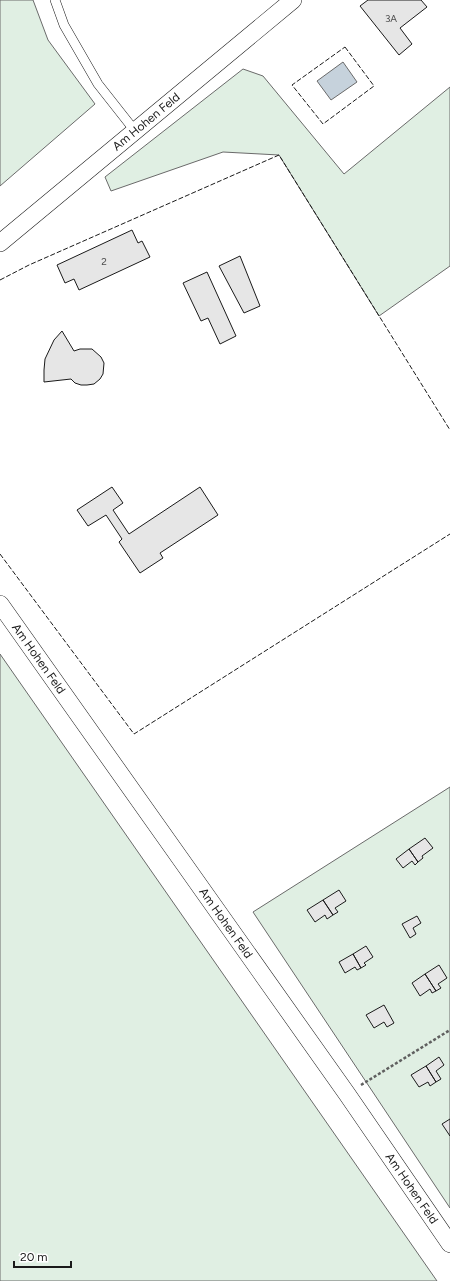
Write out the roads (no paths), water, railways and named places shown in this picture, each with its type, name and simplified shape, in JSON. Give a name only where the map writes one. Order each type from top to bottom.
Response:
[{"type":"street","name":"Am Hohen Feld","points":[[0,243],[293,0]]},
{"type":"street","name":"Am Hohen Feld","points":[[0,604],[348,1094],[450,1244]]},
{"type":"lane","points":[[55,0],[64,25],[98,84],[135,131]]}]
